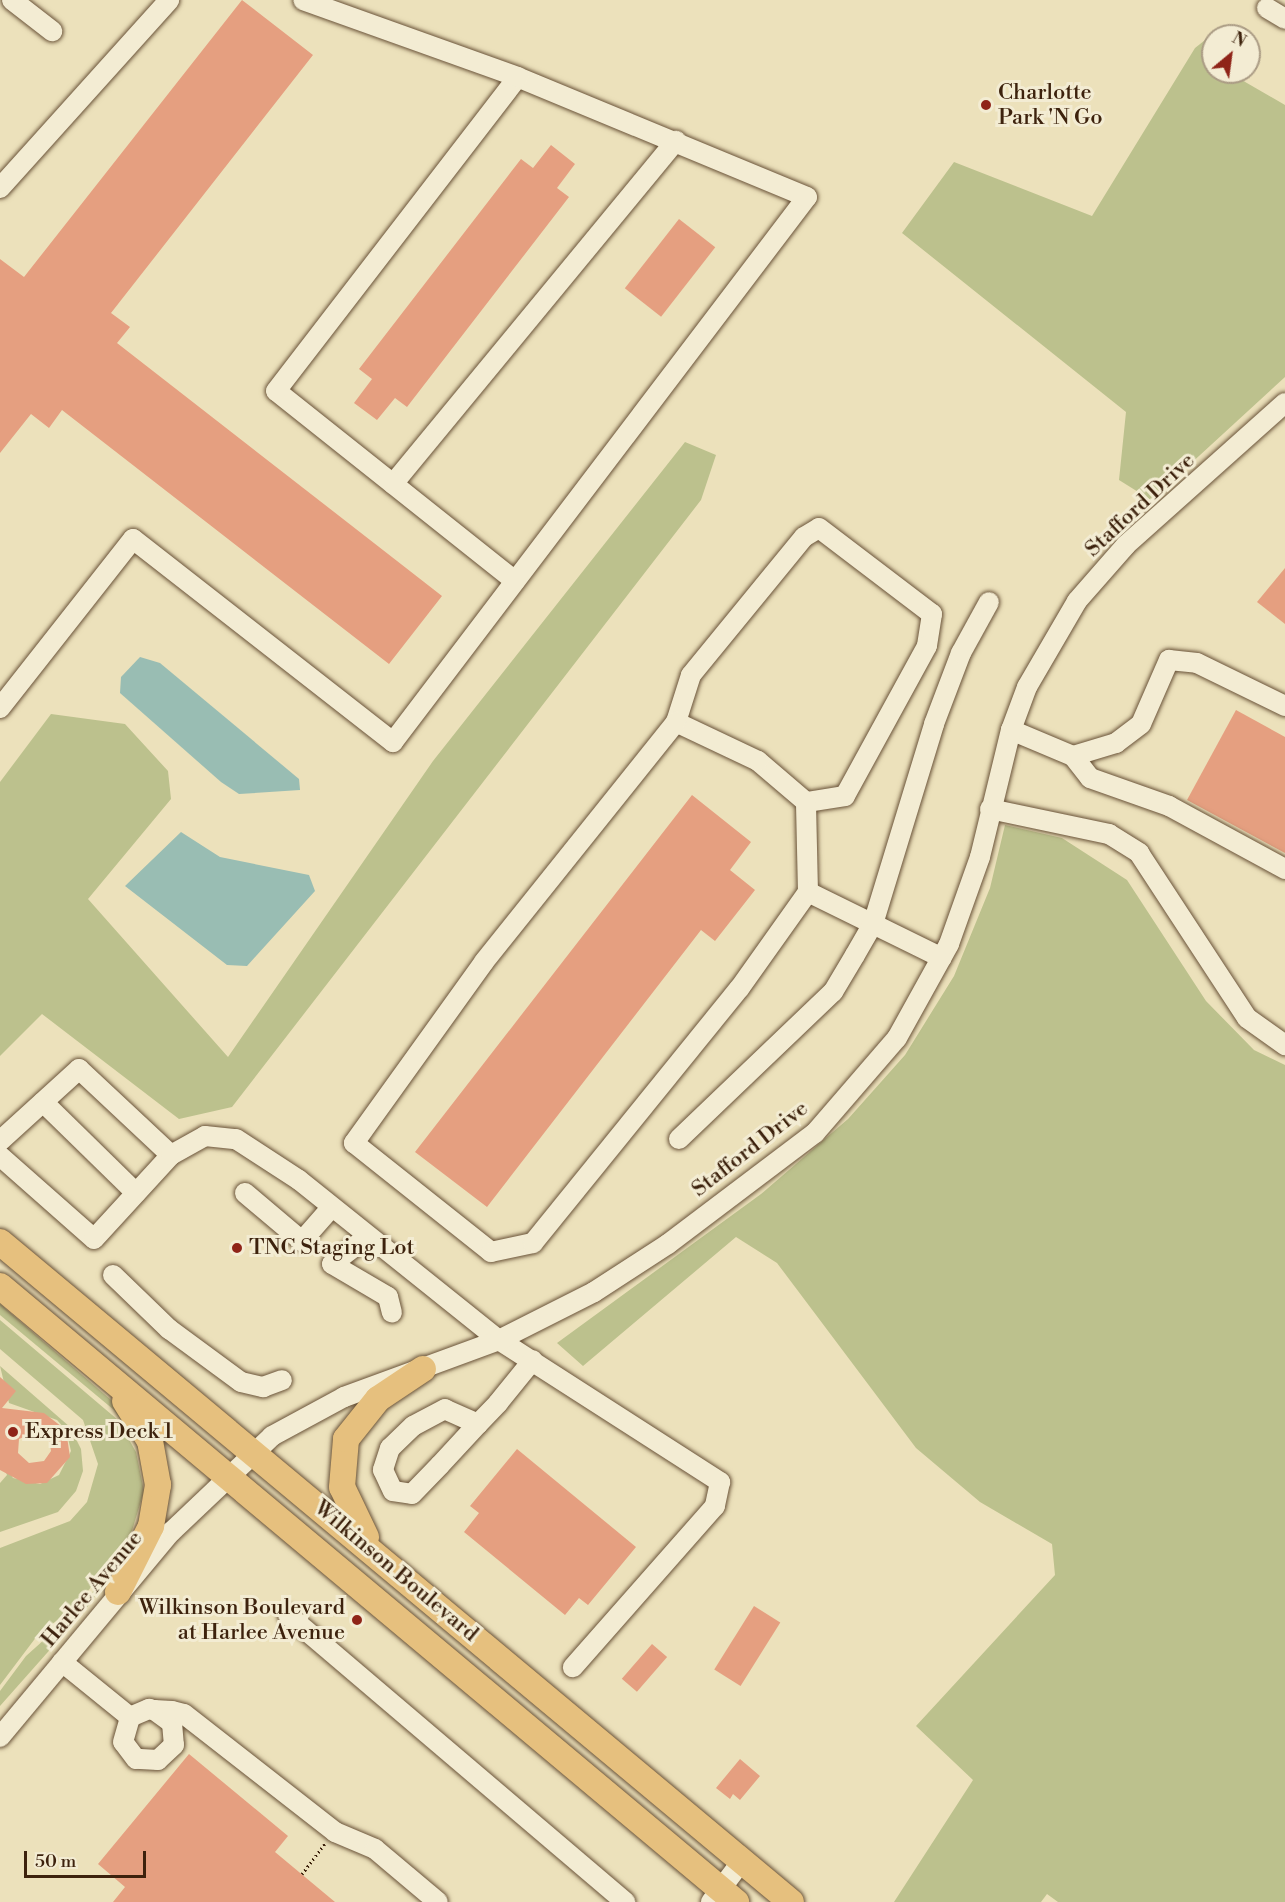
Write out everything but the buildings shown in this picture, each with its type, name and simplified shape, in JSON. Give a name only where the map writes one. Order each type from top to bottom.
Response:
[{"type":"main road","name":"Wilkinson Boulevard","points":[[0,1242],[791,1902]]},
{"type":"main road","name":"Wilkinson Boulevard","points":[[0,1286],[722,1897]]},
{"type":"main road","points":[[96,1366],[150,1441],[158,1485],[151,1526],[118,1592]]},
{"type":"main road","points":[[400,1575],[348,1509],[341,1459],[357,1419],[423,1369]]},
{"type":"street","points":[[12,0],[52,31]]},
{"type":"street","points":[[0,188],[169,0]]},
{"type":"street","points":[[0,708],[133,539],[393,742],[807,197],[519,77],[303,0]]},
{"type":"street","points":[[1267,8],[1285,19]]},
{"type":"street","points":[[515,581],[276,391],[519,77]]},
{"type":"street","points":[[393,484],[676,141]]},
{"type":"street","name":"Stafford Drive","points":[[227,1476],[253,1451],[344,1396],[498,1340],[594,1292],[668,1244],[808,1139],[891,1045],[942,958],[964,907],[1011,730],[1045,653],[1097,578],[1285,404]]},
{"type":"street","points":[[676,722],[758,761],[806,802],[808,892],[739,989],[533,1243],[492,1252],[354,1143],[484,962],[676,722],[691,675],[804,537],[819,528],[932,614],[927,646],[845,796],[806,802]]},
{"type":"street","points":[[679,1139],[833,992],[873,924],[934,724],[961,653],[989,602]]},
{"type":"street","points":[[1073,756],[1116,743],[1141,724],[1169,660],[1197,663],[1285,706]]},
{"type":"street","points":[[1011,730],[1073,756],[1090,778],[1169,806],[1285,868]]},
{"type":"street","points":[[990,810],[1109,834],[1139,853],[1247,1018],[1285,1045]]},
{"type":"street","points":[[808,892],[942,958]]},
{"type":"street","points":[[0,1141],[79,1069],[171,1155]]},
{"type":"street","points":[[43,1102],[136,1193]]},
{"type":"street","points":[[0,1156],[94,1239],[171,1155],[205,1136],[236,1139],[299,1180],[367,1237],[498,1340],[533,1360],[720,1482],[715,1506],[573,1667]]},
{"type":"street","points":[[245,1193],[302,1240],[331,1208]]},
{"type":"street","points":[[367,1237],[332,1264],[388,1297],[392,1313]]},
{"type":"street","points":[[113,1275],[169,1329],[241,1382],[263,1387],[282,1380]]},
{"type":"street","points":[[478,1424],[446,1409],[412,1426],[390,1448],[383,1470],[393,1491],[412,1494],[478,1424],[533,1360]]},
{"type":"street","name":"Harlee Avenue","points":[[0,1737],[118,1592],[227,1476]]},
{"type":"street","points":[[288,1615],[490,1784],[625,1902]]},
{"type":"street","points":[[62,1662],[130,1717]]},
{"type":"street","points":[[130,1717],[154,1710],[198,1721],[335,1832],[375,1849],[438,1902]]},
{"type":"street","points":[[130,1717],[123,1742],[143,1762],[170,1751],[175,1737],[172,1723],[154,1710]]},
{"type":"street","points":[[722,1897],[741,1861]]},
{"type":"path","points":[[302,1874],[328,1841]]},
{"type":"green space","points":[[1201,43],[1201,84],[1249,84],[1285,105],[1285,377],[1151,500],[1119,480],[1126,412],[902,233],[954,162],[1092,216],[1195,48]]},
{"type":"green space","points":[[685,442],[716,455],[701,500],[232,1107],[179,1119],[42,1014],[0,1056],[0,782],[51,714],[125,724],[168,771],[171,799],[88,899],[228,1057],[433,761]]},
{"type":"green space","points":[[1005,825],[1062,838],[1127,880],[1206,1001],[1254,1050],[1285,1065],[1285,1902],[1058,1902],[1047,1894],[1041,1902],[894,1902],[973,1780],[916,1726],[1055,1575],[1052,1544],[980,1502],[916,1448],[777,1263],[736,1237],[583,1366],[557,1343],[761,1194],[848,1119],[905,1055],[954,976],[990,888]]},
{"type":"green space","points":[[0,1304],[118,1406],[138,1445],[114,1410],[0,1315]]},
{"type":"green space","points":[[0,1320],[118,1420],[136,1452],[144,1491],[131,1534],[79,1603],[37,1636],[0,1685],[0,1548],[70,1521],[87,1502],[98,1464],[83,1420],[0,1349]]},
{"type":"green space","points":[[0,1366],[70,1427],[81,1449],[83,1471],[76,1491],[58,1512],[0,1532],[0,1483],[7,1475],[0,1458],[13,1478],[40,1484],[59,1475],[71,1451],[66,1430],[57,1420],[9,1403]]},
{"type":"green space","points":[[143,1465],[150,1469],[149,1502],[134,1542],[86,1609],[0,1706],[0,1691],[26,1656],[83,1605],[133,1536],[147,1498]]},
{"type":"water","points":[[140,657],[160,663],[299,779],[300,790],[239,794],[221,782],[120,693],[121,677]]},
{"type":"water","points":[[181,832],[220,857],[309,875],[315,891],[247,966],[227,965],[125,886]]},
{"type":"place","name":"Charlotte Park 'N Go","points":[[986,105]]},
{"type":"place","name":"TNC Staging Lot","points":[[237,1248]]},
{"type":"place","name":"Express Deck 1","points":[[13,1432]]},
{"type":"place","name":"Wilkinson Boulevard at Harlee Avenue","points":[[357,1620]]}]
